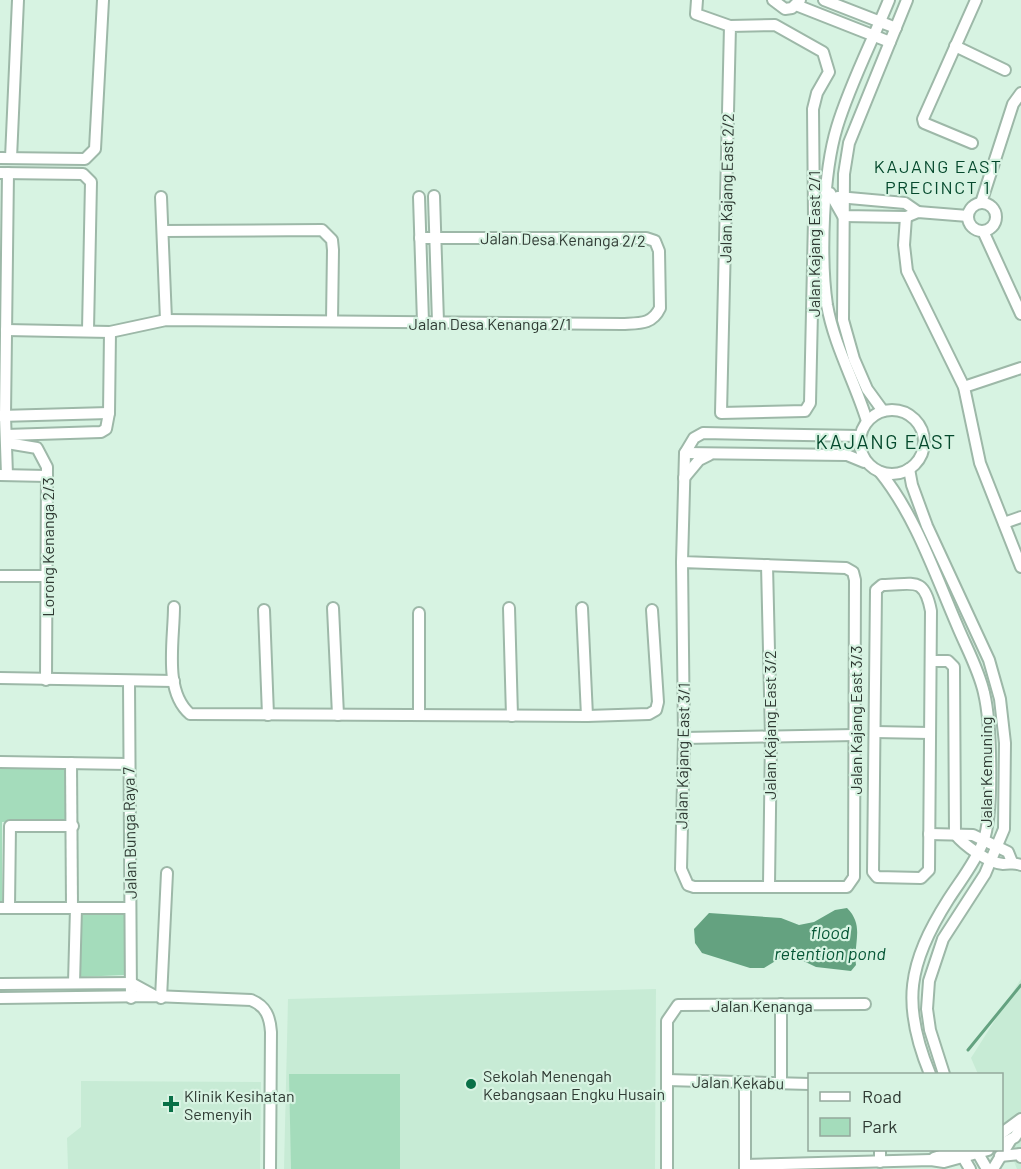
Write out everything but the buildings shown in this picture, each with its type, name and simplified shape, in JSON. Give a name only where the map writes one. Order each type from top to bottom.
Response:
[{"type":"street","points":[[18,0],[6,158],[85,159],[94,148],[103,0]]},
{"type":"street","points":[[697,0],[696,14],[730,26],[775,25],[777,4],[798,3],[890,42]]},
{"type":"street","points":[[824,0],[896,28]]},
{"type":"street","points":[[867,422],[833,331],[827,303],[827,187],[830,156],[837,126],[889,0]]},
{"type":"street","points":[[883,411],[862,379],[843,320],[843,196],[849,144],[907,0]]},
{"type":"street","points":[[972,143],[924,123],[923,119],[976,0]]},
{"type":"street","name":"Jalan Kajang East 2/1","points":[[721,413],[805,411],[810,403],[814,219],[813,109],[817,93],[829,72],[823,52],[775,25]]},
{"type":"street","name":"Jalan Kajang East 2/2","points":[[721,413],[730,26]]},
{"type":"street","points":[[955,46],[1005,70]]},
{"type":"street","points":[[981,203],[992,207],[996,218],[990,228],[983,231],[972,227],[968,216],[971,208],[981,203],[1013,104],[1021,93]]},
{"type":"street","points":[[47,476],[4,474],[7,439],[3,416],[6,330],[4,173],[83,174],[91,182],[88,330]]},
{"type":"street","points":[[827,187],[833,203],[843,216]]},
{"type":"street","points":[[434,196],[438,322]]},
{"type":"street","points":[[826,216],[833,203],[843,196],[905,203],[918,212]]},
{"type":"street","points":[[161,197],[166,320]]},
{"type":"street","points":[[419,197],[423,322]]},
{"type":"street","points":[[843,216],[906,217],[918,212],[968,216]]},
{"type":"street","points":[[906,217],[904,245],[907,271],[964,387],[980,463],[1021,567]]},
{"type":"street","points":[[164,231],[322,230],[332,240],[332,321]]},
{"type":"street","points":[[983,231],[1021,314]]},
{"type":"street","name":"Jalan Desa Kenanga 2/2","points":[[420,238],[646,238],[655,241],[659,250],[660,308],[656,316],[648,322]]},
{"type":"street","points":[[1007,287],[1021,297]]},
{"type":"street","name":"Jalan Desa Kenanga 2/1","points":[[6,330],[110,332],[166,320],[648,322]]},
{"type":"street","points":[[7,439],[101,432],[109,425],[110,332]]},
{"type":"street","points":[[964,387],[1021,368]]},
{"type":"street","points":[[860,436],[703,433],[694,438],[685,453],[848,455],[880,472],[900,474],[909,469],[922,454],[924,443],[919,424],[903,411],[883,411],[867,422],[860,436],[864,462]]},
{"type":"street","points":[[3,416],[109,413]]},
{"type":"street","name":"Lorong Kenanga 2/3","points":[[7,439],[37,448],[45,459],[48,576],[46,680]]},
{"type":"street","name":"Jalan Kajang East 3/1","points":[[685,453],[682,562],[684,738],[681,839],[681,869],[684,878],[688,885],[694,887],[769,885],[848,887],[854,877]]},
{"type":"street","points":[[684,478],[699,460],[712,454]]},
{"type":"street","name":"Jalan Kemuning","points":[[909,469],[912,485],[927,526],[984,649],[1000,699],[1005,743],[1005,858],[985,874],[943,939],[929,981],[927,1009],[930,1030],[944,1073]]},
{"type":"street","name":"Jalan Kemuning","points":[[880,472],[897,493],[940,586],[984,692],[988,725],[988,821],[984,840],[969,869],[926,934],[912,993],[912,1018],[930,1073]]},
{"type":"street","points":[[1004,523],[1021,517]]},
{"type":"street","points":[[682,562],[767,565]]},
{"type":"street","name":"Jalan Kajang East 3/3","points":[[767,565],[846,568],[853,572],[855,580],[854,877]]},
{"type":"street","name":"Jalan Kajang East 3/2","points":[[767,565],[771,736],[769,885]]},
{"type":"street","points":[[0,576],[48,576]]},
{"type":"street","points":[[882,585],[919,585],[928,592],[931,611],[931,661],[929,870],[921,878],[874,876],[876,590],[882,585]]},
{"type":"street","points":[[931,611],[940,586]]},
{"type":"street","points":[[174,607],[174,681],[178,699],[190,714],[268,715],[587,716],[649,714],[656,710],[658,702],[652,610]]},
{"type":"street","points":[[333,608],[338,715]]},
{"type":"street","points":[[509,608],[512,716]]},
{"type":"street","points":[[582,608],[587,716]]},
{"type":"street","points":[[264,610],[268,715]]},
{"type":"street","points":[[419,613],[419,715]]},
{"type":"street","points":[[931,661],[948,662],[954,667],[955,834],[967,848],[978,853],[1005,858]]},
{"type":"street","points":[[0,678],[174,681]]},
{"type":"street","name":"Jalan Bunga Raya 7","points":[[129,682],[131,998]]},
{"type":"street","points":[[875,732],[930,733]]},
{"type":"street","points":[[684,738],[855,735]]},
{"type":"street","points":[[0,762],[128,764]]},
{"type":"street","points":[[71,763],[74,983]]},
{"type":"street","points":[[973,835],[988,821]]},
{"type":"street","points":[[73,826],[10,826],[5,908],[130,908]]},
{"type":"street","points":[[929,834],[973,835],[984,840],[1005,858]]},
{"type":"street","points":[[967,848],[969,869]]},
{"type":"street","points":[[158,997],[166,873]]},
{"type":"street","points":[[0,984],[131,983],[158,997]]},
{"type":"street","points":[[0,998],[158,997],[251,1000],[265,1010],[270,1018],[270,1169]]},
{"type":"street","points":[[781,1004],[781,1084]]},
{"type":"street","name":"Jalan Kenanga","points":[[667,1080],[667,1021],[678,1005],[865,1004]]},
{"type":"street","points":[[666,1169],[667,1080]]},
{"type":"street","name":"Jalan Kekabu","points":[[667,1080],[808,1084]]},
{"type":"street","points":[[745,1083],[745,1167],[880,1162],[895,1166],[981,1151],[987,1169]]},
{"type":"street","points":[[1003,1150],[1021,1119]]},
{"type":"street","points":[[1010,1137],[1021,1157]]},
{"type":"street","points":[[880,1151],[880,1162]]},
{"type":"street","points":[[993,1169],[1003,1151]]},
{"type":"street","points":[[1000,1156],[1013,1153],[1020,1154],[1021,1157]]},
{"type":"street","points":[[928,1160],[944,1162],[960,1155]]},
{"type":"street","points":[[960,1155],[970,1169]]},
{"type":"shaded area","points":[[1021,979],[1021,1169],[1017,1169],[1003,1134],[1003,1073],[978,1073],[971,1058]]},
{"type":"shaded area","name":"Sekolah Menengah Kebangsaan Engku Husain","points":[[656,989],[655,1169],[284,1169],[288,999]]},
{"type":"shaded area","name":"Klinik Kesihatan Semenyih","points":[[81,1081],[261,1082],[260,1169],[68,1169],[67,1138],[81,1127]]},
{"type":"green space","points":[[0,766],[66,768],[67,820],[2,822],[2,902],[0,902]]},
{"type":"green space","points":[[80,912],[124,913],[124,975],[79,977]]},
{"type":"green space","points":[[289,1074],[400,1074],[400,1169],[291,1169]]},
{"type":"water","name":"flood retention pond","points":[[847,908],[856,921],[857,928],[856,965],[851,971],[816,967],[795,957],[782,957],[764,968],[750,968],[702,953],[695,943],[694,929],[709,913],[781,918],[799,925],[814,922],[835,910]]},
{"type":"waterway","points":[[968,1050],[1021,985]]},
{"type":"place","name":"Sekolah Menengah Kebangsaan Engku Husain","points":[[471,1084]]},
{"type":"place","name":"Klinik Kesihatan Semenyih","points":[[171,1104]]},
{"type":"district","name":"KAJANG EAST PRECINCT 1","points":[[938,176]]},
{"type":"district","name":"KAJANG EAST","points":[[886,441]]}]
